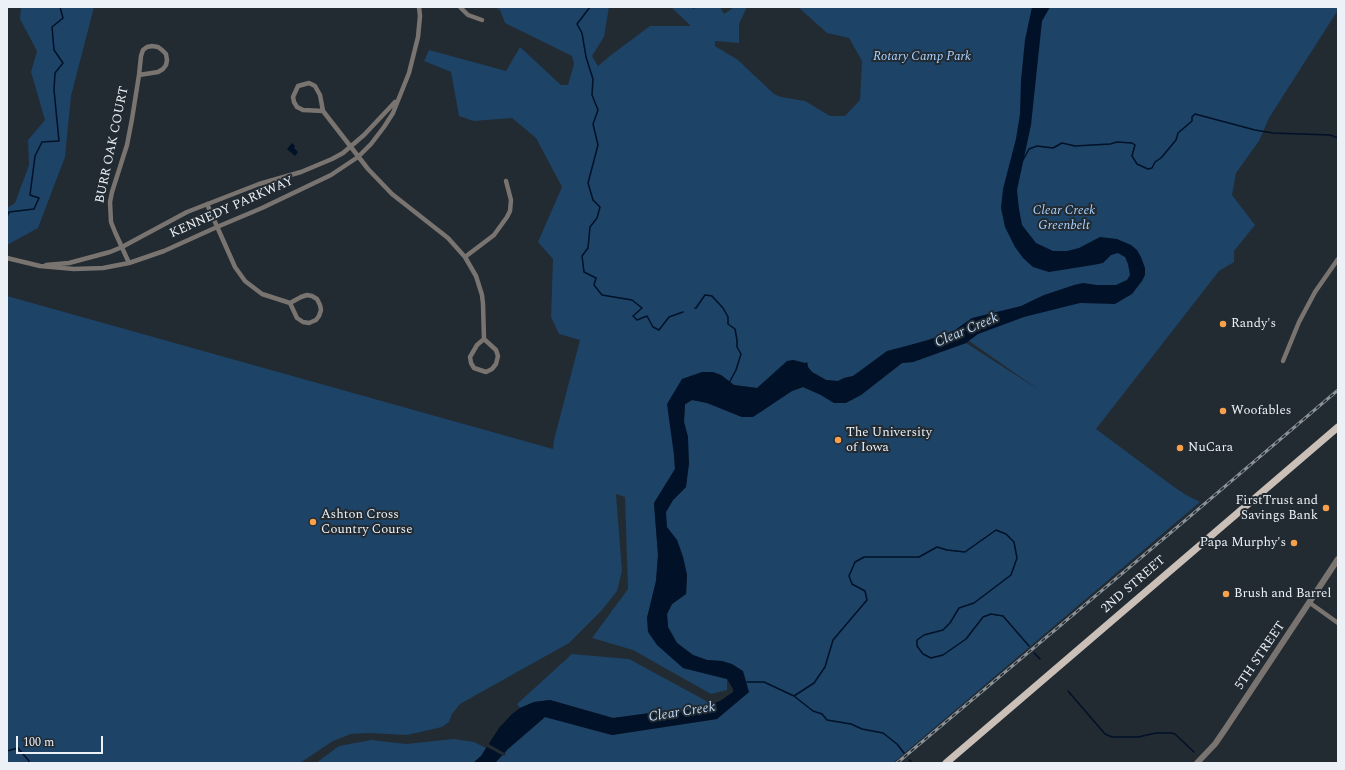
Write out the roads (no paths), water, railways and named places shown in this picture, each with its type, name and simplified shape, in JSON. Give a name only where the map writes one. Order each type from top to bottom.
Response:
[{"type":"main road","name":"2ND STREET","points":[[946,763],[1338,427]]},
{"type":"street","name":"KENNEDY PARKWAY","points":[[7,258],[53,268],[103,268],[129,263],[164,251],[262,208],[331,175],[358,156],[371,144],[393,113],[409,73],[418,37],[420,16],[419,7]]},
{"type":"street","points":[[460,7],[468,15],[482,20]]},
{"type":"street","name":"BURR OAK COURT","points":[[129,263],[112,222],[110,202],[132,119],[138,75],[141,56],[143,50],[152,46],[158,47],[166,54],[166,65],[163,69],[158,72],[138,75]]},
{"type":"street","points":[[323,111],[303,110],[297,106],[293,97],[298,86],[309,83],[315,86],[320,95],[323,111],[350,148],[368,169],[392,194],[448,238],[465,257],[476,276],[482,295],[484,339],[496,350],[498,356],[496,364],[492,370],[486,372],[474,368],[470,357],[477,345],[484,339]]},
{"type":"street","name":"KENNEDY PARKWAY","points":[[40,266],[69,263],[90,258],[122,247],[160,226],[207,204],[259,184],[318,166],[350,148],[377,124],[398,100]]},
{"type":"street","points":[[465,257],[494,235],[507,217],[510,211],[511,200],[506,181]]},
{"type":"street","points":[[207,204],[236,267],[245,281],[262,294],[290,303],[307,295],[312,296],[317,299],[321,310],[316,320],[309,323],[303,322],[297,318],[290,303]]},
{"type":"street","points":[[1283,360],[1298,322],[1315,292],[1338,259]]},
{"type":"street","name":"5TH STREET","points":[[1197,763],[1215,744],[1338,559]]},
{"type":"street","points":[[1310,603],[1338,623]]},
{"type":"water","name":"Clear Creek","points":[[1032,7],[1050,7],[1042,21],[1031,125],[1017,190],[1022,225],[1036,243],[1053,251],[1067,251],[1079,248],[1100,237],[1117,239],[1131,245],[1137,250],[1145,268],[1145,275],[1142,281],[1132,294],[1115,304],[1080,303],[1024,317],[978,334],[966,343],[913,362],[902,363],[861,395],[846,403],[834,403],[803,387],[792,391],[753,417],[742,417],[707,403],[692,400],[685,404],[684,422],[688,437],[689,464],[686,487],[673,500],[666,512],[667,527],[677,540],[683,557],[687,575],[686,594],[672,604],[667,614],[668,627],[677,643],[693,655],[707,660],[722,661],[732,664],[743,671],[749,692],[717,719],[612,735],[545,717],[508,749],[495,763],[473,763],[481,756],[499,728],[512,714],[520,708],[534,702],[550,700],[613,718],[665,711],[684,711],[720,701],[733,692],[733,689],[727,679],[683,668],[657,645],[648,632],[647,618],[656,581],[658,555],[654,503],[675,469],[667,404],[682,379],[702,372],[713,372],[721,375],[734,385],[757,388],[787,361],[793,360],[805,363],[807,362],[808,367],[812,372],[826,380],[838,381],[853,376],[887,351],[929,340],[955,330],[972,318],[1021,306],[1044,295],[1074,285],[1083,283],[1116,285],[1127,280],[1130,275],[1128,264],[1125,257],[1118,253],[1111,255],[1103,263],[1093,265],[1049,272],[1033,267],[1023,258],[1015,247],[1005,227],[1001,208],[1003,189],[1016,139],[1020,114],[1021,80],[1025,40]]},
{"type":"water","points":[[292,143],[298,152],[295,156],[287,149]]},
{"type":"waterway","points":[[7,217],[9,212],[34,209],[39,198],[30,195],[35,156],[42,142],[59,141],[54,90],[55,73],[63,63],[54,50],[52,27],[63,18],[60,7]]},
{"type":"waterway","points":[[590,7],[577,24],[582,33],[586,57],[593,79],[592,95],[598,110],[593,124],[598,145],[588,183],[593,200],[600,207],[597,218],[590,227],[588,248],[582,256],[584,272],[596,278],[594,285],[602,295],[632,300],[642,308],[633,316],[637,320],[647,316],[653,327],[659,330],[669,317],[683,312]]},
{"type":"waterway","points":[[1023,160],[1029,149],[1037,146],[1053,148],[1062,143],[1075,146],[1110,144],[1117,142],[1132,143],[1135,145],[1132,156],[1137,164],[1148,169],[1152,168],[1155,162],[1161,158],[1176,140],[1178,133],[1192,121],[1192,117],[1195,114],[1255,130],[1273,133],[1330,135],[1338,138]]},
{"type":"waterway","points":[[695,308],[705,295],[712,296],[723,308],[728,317],[728,324],[735,329],[737,347],[741,354],[736,370],[729,383]]},
{"type":"waterway","points":[[747,682],[764,682],[794,696],[814,683],[825,667],[833,640],[867,600],[865,591],[852,584],[849,576],[855,562],[864,557],[919,557],[937,547],[965,552],[996,530],[1006,534],[1014,542],[1017,558],[1011,575],[974,603],[959,608],[950,623],[943,630],[924,635],[917,640],[917,646],[923,654],[931,658],[943,655],[966,639],[983,617],[991,614],[1003,616],[1029,646]]},
{"type":"waterway","points":[[1034,653],[1040,659]]},
{"type":"waterway","points":[[1068,691],[1105,734],[1112,737],[1138,737],[1156,733],[1171,733],[1175,734],[1194,752]]},
{"type":"waterway","points":[[794,696],[813,711],[822,714],[827,720],[851,724],[862,729],[883,733],[897,744],[904,753]]},
{"type":"waterway","points":[[7,751],[18,748],[29,763]]},
{"type":"waterway","points":[[909,760],[913,763]]},
{"type":"railway","points":[[897,763],[1338,390]]},
{"type":"place","name":"Randy's","points":[[1223,324]]},
{"type":"place","name":"Woofables","points":[[1223,411]]},
{"type":"place","name":"The University of Iowa","points":[[838,440]]},
{"type":"place","name":"NuCara","points":[[1180,448]]},
{"type":"place","name":"FirstTrust and Savings Bank","points":[[1326,508]]},
{"type":"place","name":"Ashton Cross Country Course","points":[[313,522]]},
{"type":"place","name":"Papa Murphy's","points":[[1294,543]]},
{"type":"place","name":"Brush and Barrel","points":[[1226,594]]},
{"type":"park label","name":"Rotary Camp Park","points":[[922,57]]},
{"type":"park label","name":"Clear Creek Greenbelt","points":[[1064,218]]}]
